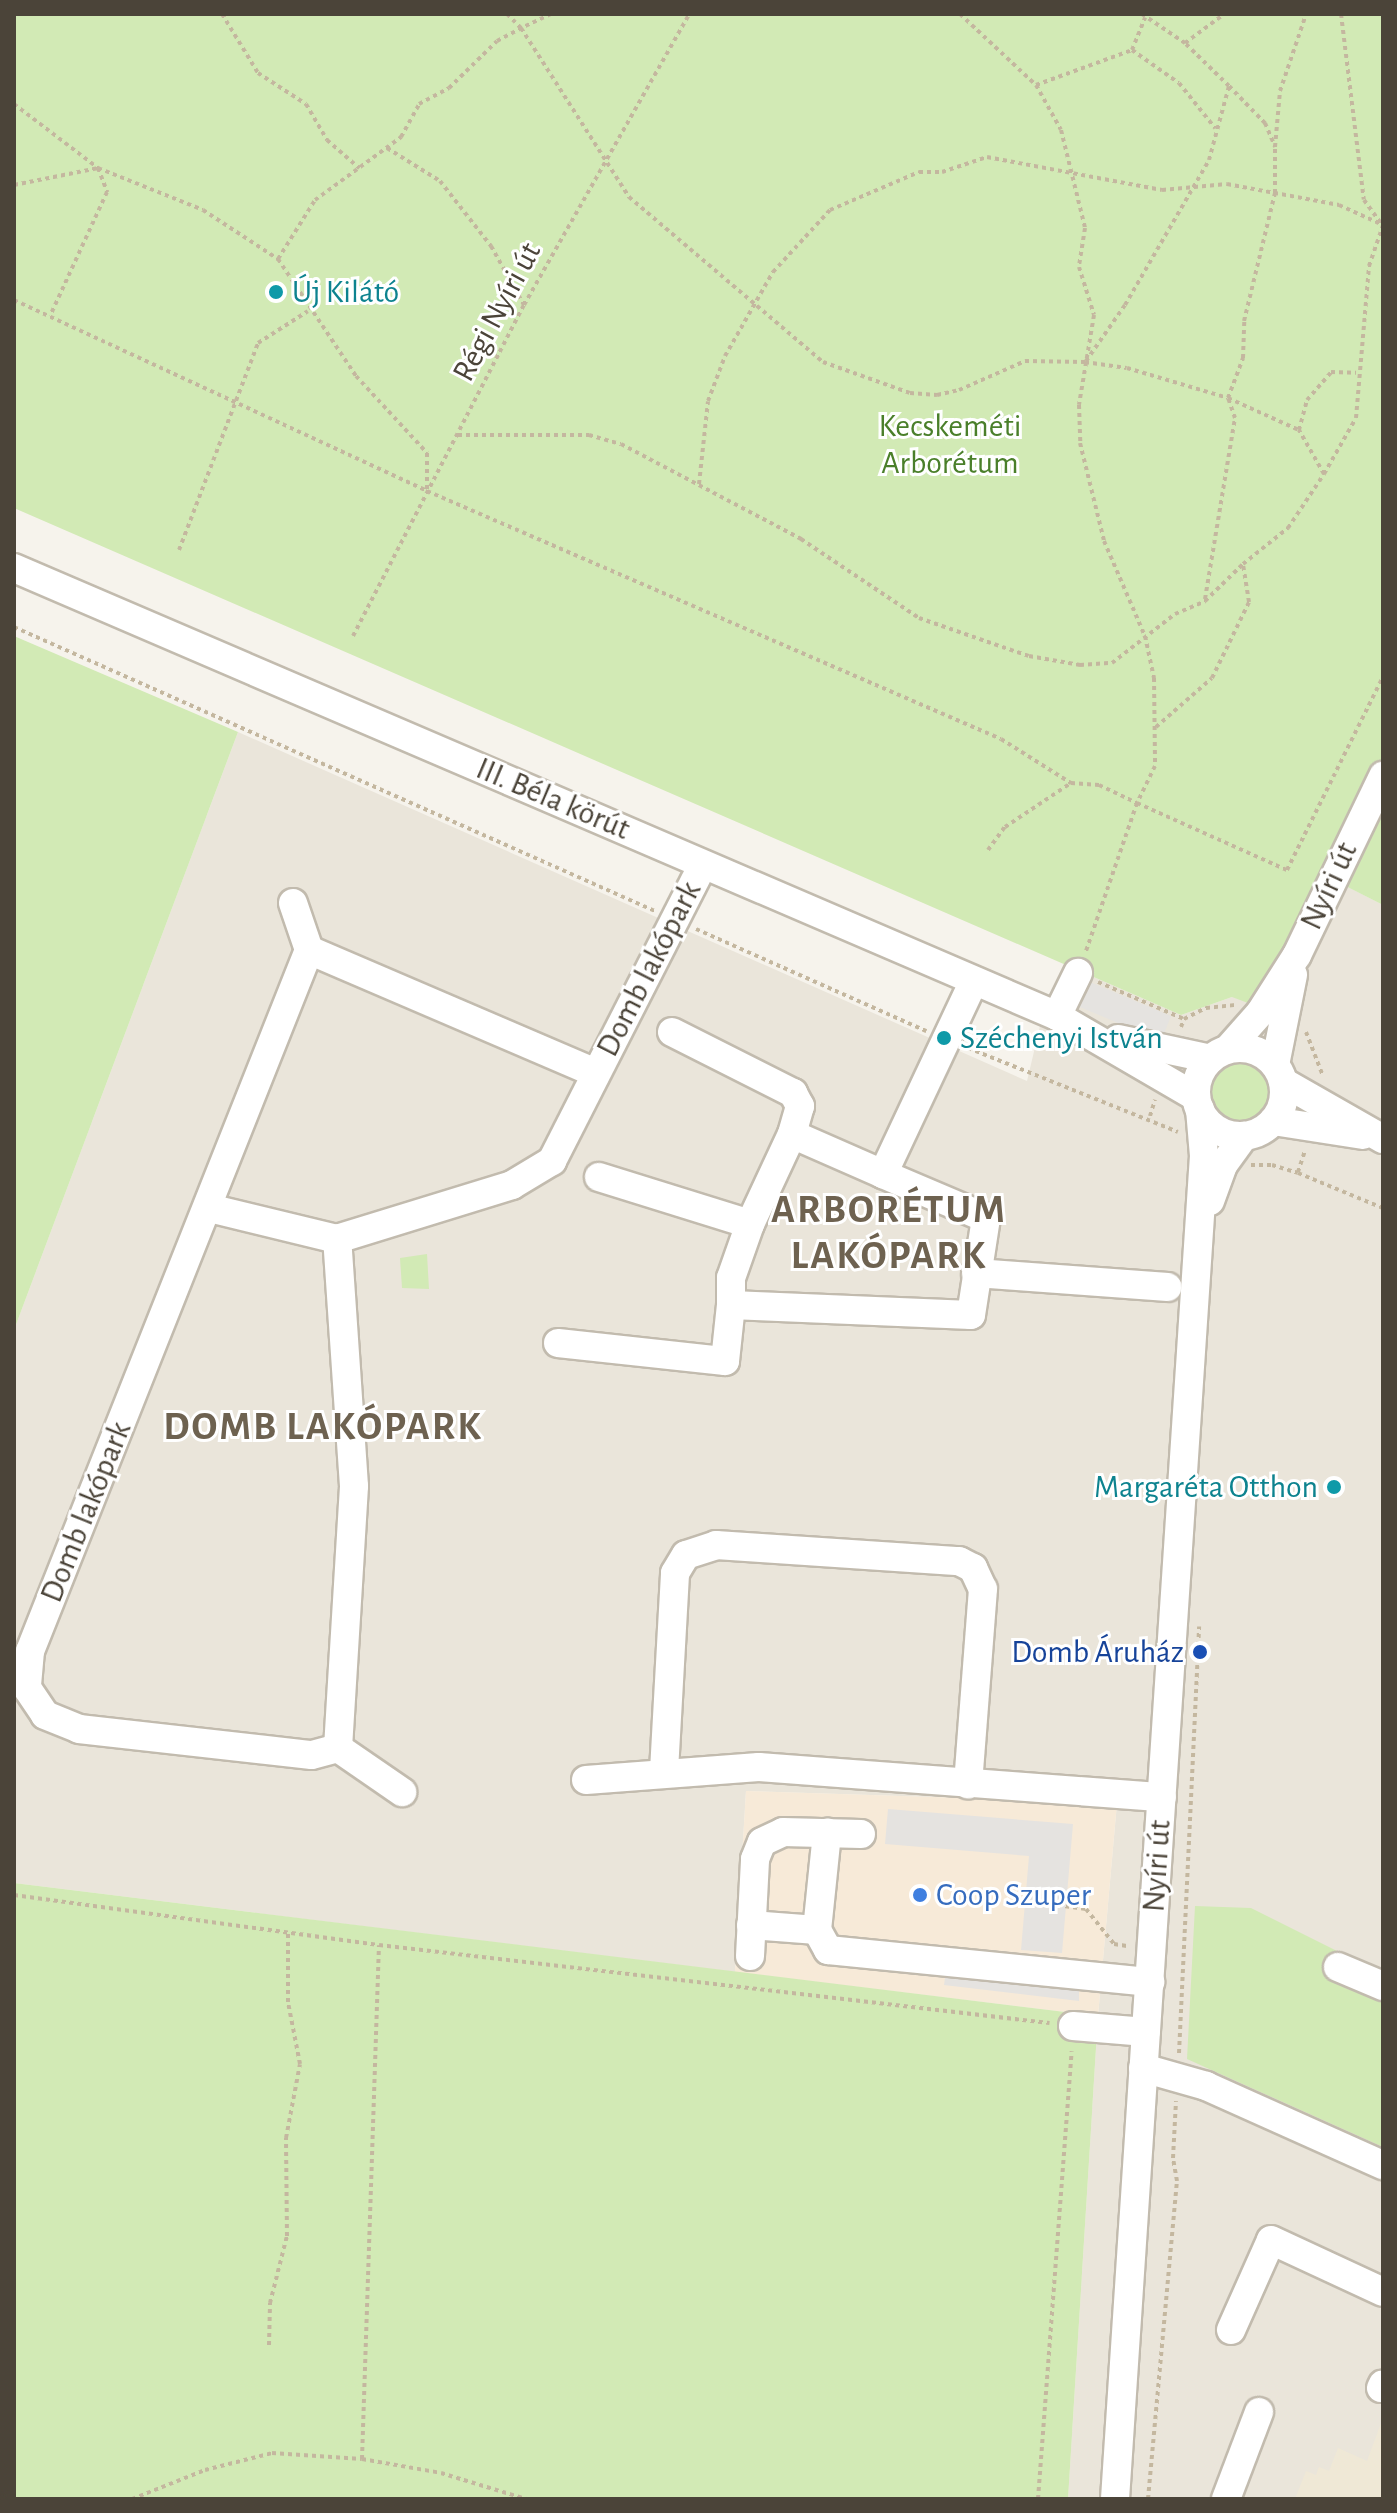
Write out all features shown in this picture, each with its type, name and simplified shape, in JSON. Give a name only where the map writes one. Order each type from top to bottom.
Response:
[{"type":"street","name":"III. Béla körút","points":[[14,568],[1091,1031],[1198,1103]]},
{"type":"street","name":"Nyíri út","points":[[1219,1054],[1260,1013],[1297,955],[1383,776]]},
{"type":"street","name":"Domb lakópark","points":[[337,1239],[512,1185],[545,1168],[560,1148],[703,865]]},
{"type":"street","points":[[293,903],[309,950]]},
{"type":"street","name":"Domb lakópark","points":[[338,1748],[312,1755],[79,1729],[45,1715],[27,1688],[30,1651],[209,1208],[309,950],[596,1073]]},
{"type":"street","name":"Nyíri út","points":[[1279,1073],[1297,955]]},
{"type":"street","points":[[1057,1016],[1079,972]]},
{"type":"street","points":[[883,1174],[974,981]]},
{"type":"street","name":"III. Béla körút","points":[[1091,1031],[1219,1054]]},
{"type":"street","points":[[558,1343],[725,1361],[731,1278],[750,1224],[792,1134],[800,1106],[793,1093],[672,1032]]},
{"type":"street","points":[[1279,1073],[1281,1109],[1273,1121],[1244,1136],[1218,1130],[1198,1103],[1202,1069],[1219,1054],[1254,1050],[1279,1073],[1381,1139]]},
{"type":"street","name":"Nyíri út","points":[[1115,2499],[1204,1156],[1198,1103]]},
{"type":"street","points":[[1273,1121],[1381,1139]]},
{"type":"street","points":[[731,1305],[971,1315],[986,1218],[792,1134]]},
{"type":"street","name":"Nyíri út","points":[[1199,1232],[1223,1165],[1244,1136]]},
{"type":"street","points":[[599,1177],[750,1224]]},
{"type":"street","points":[[209,1208],[337,1239],[354,1486],[338,1748],[402,1792]]},
{"type":"street","points":[[976,1273],[1167,1287]]},
{"type":"street","points":[[664,1771],[675,1573],[691,1552],[716,1545],[959,1561],[973,1568],[983,1589],[968,1784]]},
{"type":"street","points":[[586,1780],[664,1771],[759,1767],[1162,1797]]},
{"type":"street","points":[[750,1956],[755,1859],[762,1842],[783,1832],[861,1834]]},
{"type":"street","points":[[827,1833],[817,1930],[828,1950],[1150,1982]]},
{"type":"street","points":[[751,1925],[817,1930]]},
{"type":"street","points":[[1338,1967],[1383,1986]]},
{"type":"street","points":[[1073,2026],[1146,2032]]},
{"type":"street","points":[[1143,2068],[1178,2077],[1383,2165]]},
{"type":"street","points":[[1231,2330],[1271,2240],[1383,2291]]},
{"type":"street","points":[[1226,2499],[1259,2412]]},
{"type":"path","points":[[222,14],[258,73],[306,104],[327,140],[359,168]]},
{"type":"path","points":[[507,14],[521,28],[575,106],[605,162],[629,197],[823,362],[910,393],[959,390],[1025,361],[1085,362],[1127,368],[1228,398],[1299,430],[1324,474]]},
{"type":"path","points":[[278,259],[315,200],[401,137],[419,104],[449,88],[497,41],[551,14]]},
{"type":"path","name":"Régi Nyíri út","points":[[353,636],[524,305],[689,14]]},
{"type":"path","points":[[960,14],[1036,85],[1061,130],[1085,228],[1079,267],[1094,315],[1085,362],[1080,443],[1089,492],[1104,541],[1145,636],[1156,727],[1155,766],[1137,803],[1079,972],[1184,1019]]},
{"type":"path","points":[[1185,43],[1224,14]]},
{"type":"path","points":[[1205,601],[1235,418],[1228,398],[1243,358],[1244,321],[1275,193],[1280,91],[1306,14]]},
{"type":"path","points":[[1341,14],[1364,200],[1383,225]]},
{"type":"path","points":[[1132,50],[1144,16],[1185,43],[1229,86],[1265,123],[1275,147]]},
{"type":"path","points":[[1036,85],[1132,50]]},
{"type":"path","points":[[1132,50],[1179,83],[1215,129]]},
{"type":"path","points":[[1085,362],[1125,305],[1209,160],[1229,86]]},
{"type":"path","points":[[14,104],[98,168],[203,210],[278,259],[309,310],[356,376],[427,453],[427,491]]},
{"type":"path","points":[[387,148],[440,181],[491,246],[524,305]]},
{"type":"path","points":[[699,484],[708,401],[725,356],[756,307],[773,272],[830,210],[919,172],[942,172],[987,157],[1069,170],[1162,190],[1227,184],[1339,205],[1383,225]]},
{"type":"path","points":[[14,185],[98,168]]},
{"type":"path","points":[[50,316],[107,192],[98,168]]},
{"type":"path","points":[[458,435],[589,435],[621,444],[801,539],[919,618],[974,639],[1098,668],[1112,663],[1175,614],[1205,601],[1243,564],[1288,528],[1324,474],[1356,418],[1356,373],[1369,266],[1383,225]]},
{"type":"path","points":[[14,300],[427,491],[1001,739],[1071,783],[1099,785],[1287,870],[1383,677]]},
{"type":"path","points":[[179,550],[232,401],[258,343],[309,310]]},
{"type":"path","points":[[1299,430],[1307,400],[1331,372],[1356,373]]},
{"type":"path","points":[[1156,727],[1212,678],[1249,602],[1243,564]]},
{"type":"path","points":[[14,627],[945,1040],[1150,1116]]},
{"type":"path","points":[[988,850],[1005,827],[1071,783]]},
{"type":"path","points":[[1244,1167],[1272,1165],[1383,1208]]},
{"type":"path","points":[[1148,2499],[1177,2181],[1173,2136],[1185,1955],[1199,1624]]},
{"type":"path","points":[[14,1895],[379,1945],[1073,2026],[1038,2499]]},
{"type":"path","points":[[1018,1900],[1086,1909],[1114,1944],[1185,1955]]},
{"type":"path","points":[[269,2345],[270,2303],[287,2236],[286,2138],[300,2064],[288,2002],[288,1932]]},
{"type":"path","points":[[362,2459],[379,1945]]},
{"type":"path","points":[[132,2499],[205,2470],[272,2453],[362,2459],[441,2473],[526,2499]]},
{"type":"shaded area","points":[[238,732],[1027,1081],[1046,1001],[1066,965],[1181,1015],[1232,997],[1327,876],[1383,905],[1383,2499],[1068,2499],[1098,2016],[1117,1803],[746,1791],[735,1972],[14,1883],[14,1330]]},
{"type":"shaded area","points":[[1078,977],[1171,1016],[1161,1041],[1068,1002]]},
{"type":"shaded area","points":[[746,1791],[1117,1803],[1098,2016],[735,1972]]},
{"type":"shaded area","points":[[888,1809],[1073,1824],[1062,1953],[1021,1950],[1029,1856],[885,1844]]},
{"type":"shaded area","points":[[947,1964],[1079,1977],[1079,2001],[944,1985]]},
{"type":"shaded area","points":[[1383,2418],[1383,2499],[1295,2499],[1306,2471],[1316,2475],[1319,2467],[1329,2471],[1338,2448],[1367,2461]]},
{"type":"green space","name":"Kecskeméti Arborétum","points":[[14,14],[1383,14],[1383,905],[1326,876],[1256,1006],[1232,997],[1181,1015],[14,508]]},
{"type":"green space","points":[[14,636],[238,732],[14,1330]]},
{"type":"green space","points":[[1240,1057],[1264,1067],[1274,1091],[1264,1115],[1240,1125],[1216,1115],[1206,1091],[1216,1067]]},
{"type":"green space","points":[[427,1254],[429,1289],[402,1288],[400,1258]]},
{"type":"green space","points":[[14,1883],[1098,2016],[1068,2499],[14,2499]]},
{"type":"green space","points":[[1195,1906],[1251,1908],[1337,1951],[1330,1970],[1383,1992],[1383,2147],[1187,2059]]},
{"type":"place","name":"Új Kilátó","points":[[276,292]]},
{"type":"place","name":"Széchenyi István","points":[[944,1038]]},
{"type":"place","name":"Margaréta Otthon","points":[[1334,1487]]},
{"type":"place","name":"Domb Áruház","points":[[1200,1652]]},
{"type":"place","name":"Coop Szuper","points":[[920,1895]]},
{"type":"district","name":"ARBORÉTUM LAKÓPARK","points":[[889,1233]]},
{"type":"district","name":"DOMB LAKÓPARK","points":[[323,1427]]}]
